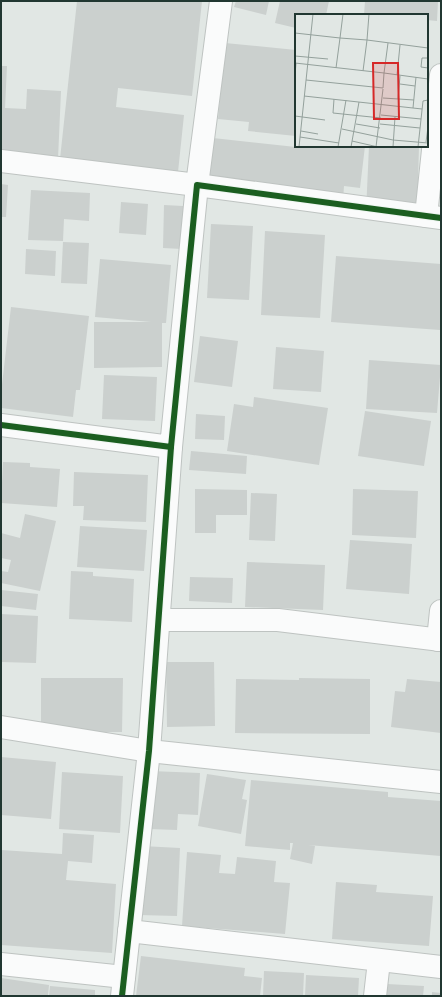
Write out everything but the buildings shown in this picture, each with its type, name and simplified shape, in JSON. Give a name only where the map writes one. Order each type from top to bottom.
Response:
[{"type":"street","points":[[1,964],[123,987],[149,751],[172,447],[197,185],[220,1]]},
{"type":"street","points":[[1,161],[197,185],[433,217],[441,75]]},
{"type":"street","points":[[1,425],[172,447]]},
{"type":"street","points":[[159,620],[278,620],[439,640],[441,611]]},
{"type":"street","points":[[1,727],[149,751],[441,782]]},
{"type":"street","points":[[129,931],[378,961],[441,967]]},
{"type":"street","points":[[375,996],[378,961]]},
{"type":"cycle path","points":[[1,425],[171,447],[197,185],[441,218]]},
{"type":"cycle path","points":[[122,996],[149,751],[171,447]]}]
